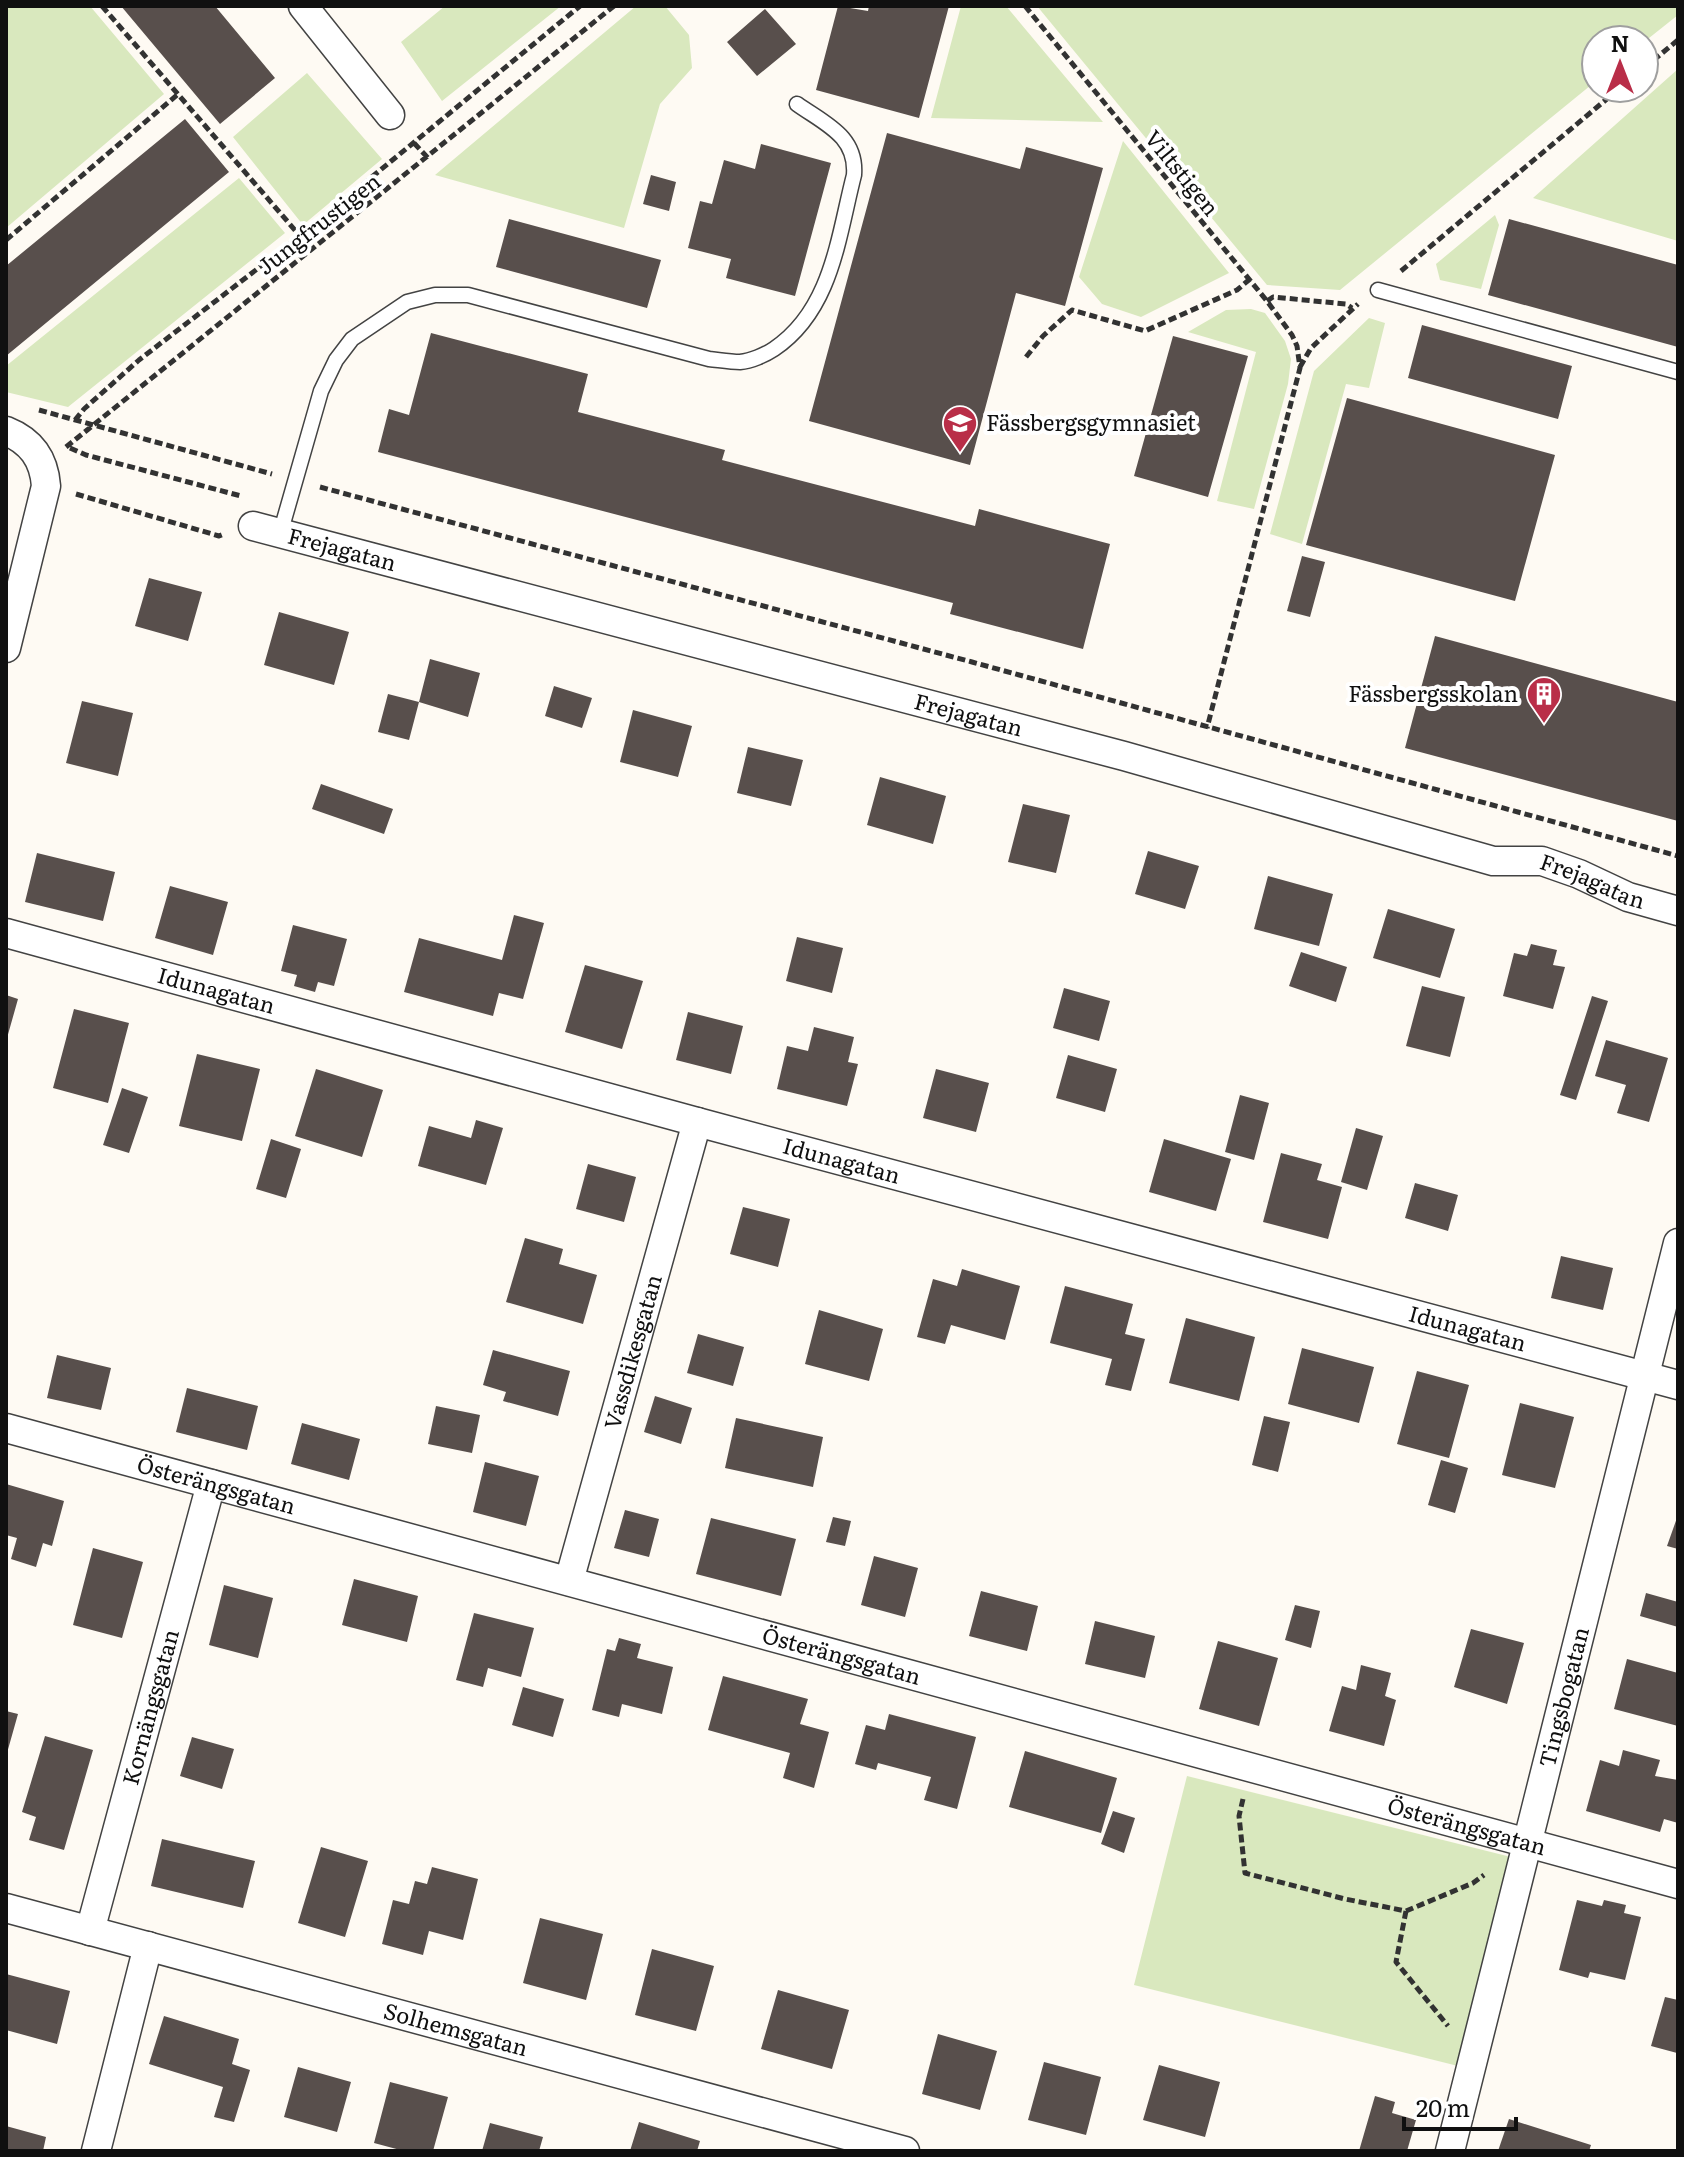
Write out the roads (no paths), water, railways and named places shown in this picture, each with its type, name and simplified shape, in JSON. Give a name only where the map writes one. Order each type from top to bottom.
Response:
[{"type":"street","points":[[303,6],[390,115]]},
{"type":"street","points":[[6,431],[25,440],[44,474],[6,648]]},
{"type":"street","name":"Frejagatan","points":[[266,530],[1124,756],[1493,861],[1542,861],[1628,897],[1678,911]]},
{"type":"street","name":"Idunagatan","points":[[6,933],[1678,1385]]},
{"type":"street","name":"Vassdikesgatan","points":[[569,1581],[697,1122]]},
{"type":"street","name":"Tingsbogatan","points":[[1450,2151],[1678,1243]]},
{"type":"street","name":"Österängsgatan","points":[[6,1428],[1678,1884]]},
{"type":"street","name":"Kornängsgatan","points":[[90,1931],[211,1484]]},
{"type":"street","name":"Solhemsgatan","points":[[6,1908],[905,2151]]},
{"type":"street","points":[[96,2151],[148,1946]]},
{"type":"lane","points":[[266,530],[294,480],[321,391],[336,360],[352,339],[407,302],[435,295],[468,295],[709,359],[741,362],[765,355],[789,339],[811,315],[825,289],[854,175],[855,159],[851,146],[797,104]]},
{"type":"lane","points":[[1378,290],[1678,372]]},
{"type":"place","name":"Fässbergsgymnasiet","points":[[960,454]]},
{"type":"place","name":"Fässbergsskolan","points":[[1544,725]]}]
